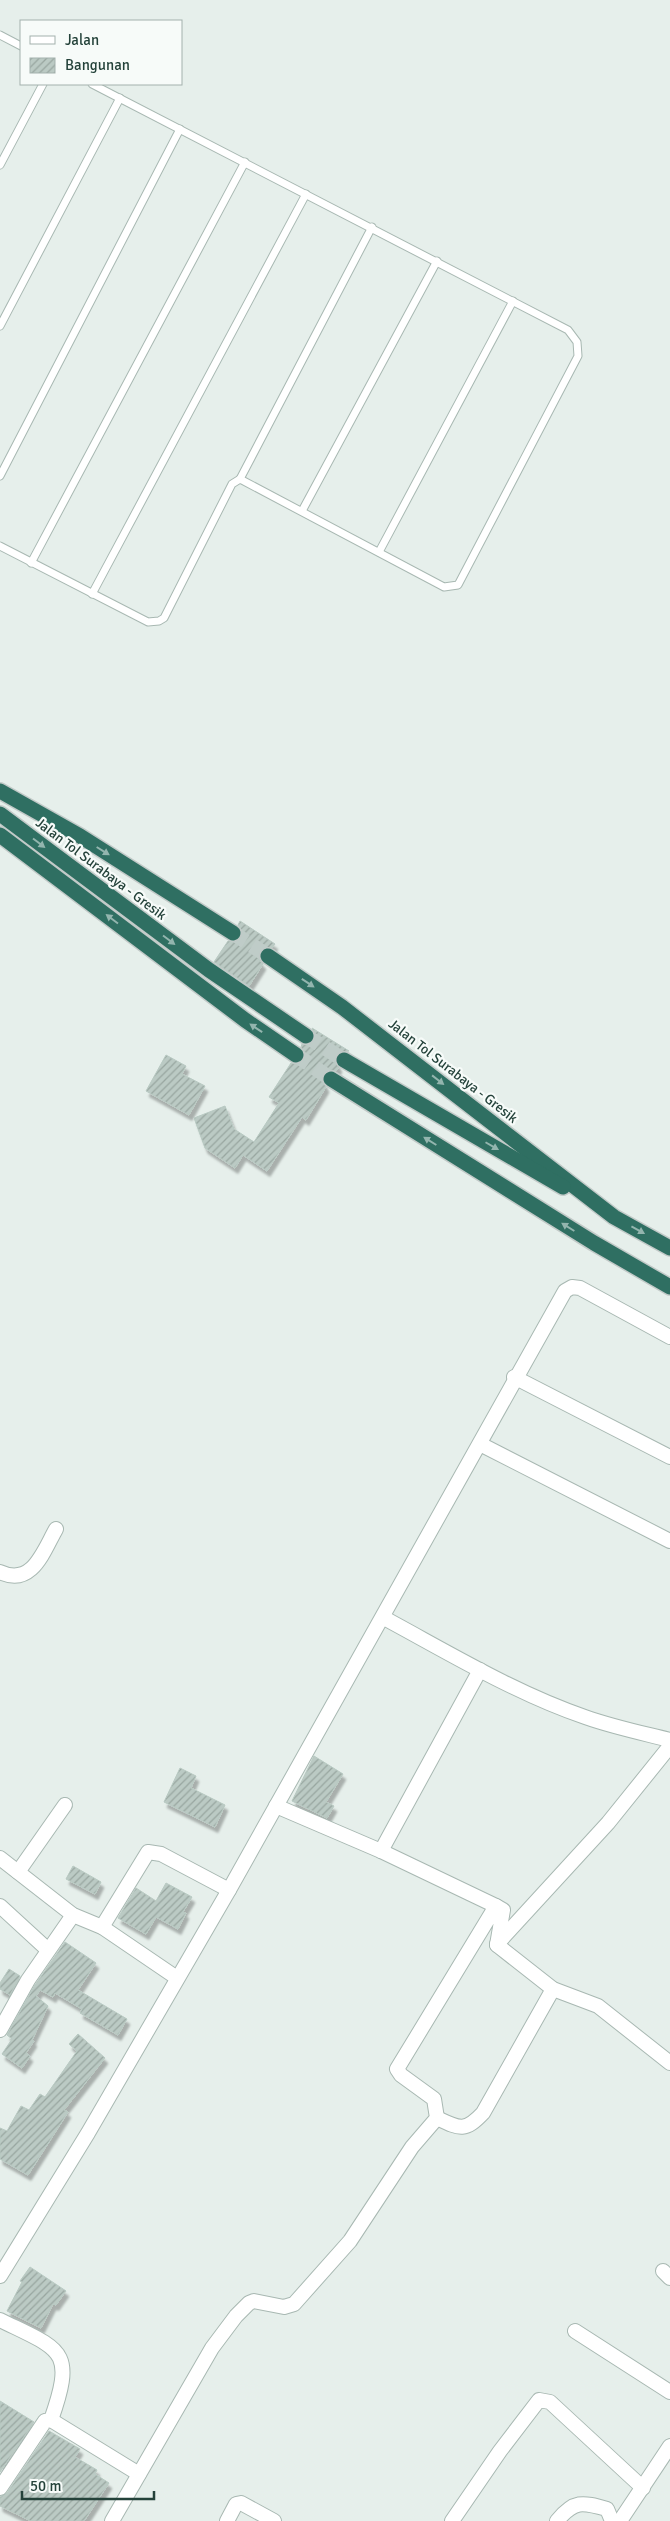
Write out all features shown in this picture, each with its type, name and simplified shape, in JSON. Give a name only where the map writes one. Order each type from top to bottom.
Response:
[{"type":"highway","name":"Jalan Tol Surabaya - Gresik","points":[[0,791],[80,836],[233,933]]},
{"type":"highway","name":"Jalan Tol Surabaya - Gresik","points":[[0,814],[209,970],[306,1036]]},
{"type":"highway","points":[[0,835],[245,1020],[296,1055]]},
{"type":"highway","name":"Jalan Tol Surabaya - Gresik","points":[[268,956],[342,1006],[614,1217]]},
{"type":"highway","name":"Jalan Tol Surabaya - Gresik","points":[[344,1060],[670,1248]]},
{"type":"highway","points":[[331,1079],[594,1244],[670,1287]]},
{"type":"street","points":[[0,2276],[88,2133],[229,1890],[384,1618],[480,1444],[514,1377],[565,1291],[572,1287],[580,1288],[670,1336]]},
{"type":"street","points":[[514,1377],[670,1457]]},
{"type":"street","points":[[480,1444],[670,1541]]},
{"type":"street","points":[[0,1572],[10,1577],[18,1576],[34,1568],[56,1529]]},
{"type":"street","points":[[384,1618],[480,1670],[586,1717],[670,1740]]},
{"type":"street","points":[[381,1851],[480,1670]]},
{"type":"street","points":[[497,1945],[608,1823],[670,1746]]},
{"type":"street","points":[[18,1872],[65,1805]]},
{"type":"street","points":[[276,1806],[381,1851],[503,1910],[497,1945]]},
{"type":"street","points":[[102,1926],[148,1852],[161,1854],[229,1890]]},
{"type":"street","points":[[0,1858],[73,1915],[102,1926],[177,1978]]},
{"type":"street","points":[[0,1906],[48,1950]]},
{"type":"street","points":[[112,2521],[212,2348],[236,2316],[249,2303],[254,2301],[284,2307],[294,2304],[350,2241],[412,2147],[437,2118],[434,2099],[401,2075],[397,2069],[496,1906]]},
{"type":"street","points":[[0,2030],[48,1950],[73,1915]]},
{"type":"street","points":[[497,1945],[553,1989],[598,2006],[670,2063]]},
{"type":"street","points":[[437,2118],[464,2128],[472,2125],[483,2113],[553,1989]]},
{"type":"street","points":[[0,2320],[37,2338],[60,2356],[64,2366],[62,2389],[51,2420]]},
{"type":"street","points":[[575,2331],[670,2392]]},
{"type":"street","points":[[452,2521],[500,2450],[539,2400],[550,2402],[643,2488]]},
{"type":"street","points":[[0,2488],[45,2421],[51,2420],[139,2474]]},
{"type":"street","points":[[620,2521],[670,2446]]},
{"type":"street","points":[[227,2521],[236,2504],[241,2503],[274,2521]]},
{"type":"street","points":[[557,2521],[567,2509],[579,2504],[588,2504],[607,2509],[612,2521]]},
{"type":"lane","points":[[0,35],[20,45]]},
{"type":"lane","points":[[0,165],[42,85]]},
{"type":"lane","points":[[94,85],[372,227],[568,330],[577,342],[578,356],[458,585],[444,587],[240,479]]},
{"type":"lane","points":[[0,326],[120,98]]},
{"type":"lane","points":[[0,476],[180,129]]},
{"type":"lane","points":[[31,563],[245,162]]},
{"type":"lane","points":[[92,594],[306,194]]},
{"type":"lane","points":[[0,546],[148,622],[159,621],[164,618],[232,484],[240,479],[372,227]]},
{"type":"lane","points":[[302,511],[437,261]]},
{"type":"lane","points":[[379,552],[513,301]]},
{"type":"building","points":[[240,921],[275,944],[272,948],[264,947],[260,951],[259,960],[263,964],[249,986],[214,962],[228,941],[237,941],[241,938],[241,929],[238,925]]},
{"type":"building","points":[[312,1028],[349,1051],[340,1052],[336,1055],[335,1060],[339,1067],[336,1071],[331,1070],[323,1074],[322,1079],[326,1087],[306,1120],[302,1117],[267,1171],[243,1155],[235,1168],[205,1148],[194,1118],[225,1106],[234,1129],[254,1142],[279,1103],[269,1097],[291,1063],[300,1064],[304,1060],[305,1055],[301,1047],[302,1044],[310,1045],[314,1041],[315,1036]]},
{"type":"building","points":[[166,1055],[186,1066],[182,1074],[205,1086],[189,1115],[146,1091]]},
{"type":"building","points":[[314,1756],[343,1774],[326,1802],[334,1806],[327,1818],[292,1801]]},
{"type":"building","points":[[180,1768],[196,1776],[191,1788],[225,1805],[215,1827],[164,1802]]},
{"type":"building","points":[[73,1866],[101,1882],[95,1894],[66,1879]]},
{"type":"building","points":[[166,1883],[192,1897],[183,1912],[186,1913],[178,1929],[156,1917],[146,1934],[118,1918],[136,1888],[156,1901]]},
{"type":"building","points":[[65,1942],[96,1963],[78,1990],[127,2019],[118,2035],[80,2013],[82,2009],[55,1993],[53,1997],[40,1990],[36,1996],[48,2006],[32,2040],[34,2041],[26,2053],[30,2056],[22,2068],[2,2054],[12,2039],[7,2035],[35,1985]]},
{"type":"building","points":[[9,1969],[20,1976],[10,1995],[0,1989],[0,1983]]},
{"type":"building","points":[[78,2034],[105,2058],[64,2110],[68,2112],[28,2175],[0,2159],[0,2128],[7,2131],[21,2106],[29,2110],[40,2094],[45,2097],[77,2051],[69,2044]]},
{"type":"building","points":[[30,2267],[66,2291],[56,2305],[53,2304],[41,2328],[7,2311],[22,2282],[20,2281]]},
{"type":"building","points":[[0,2401],[34,2422],[0,2472]]},
{"type":"building","points":[[49,2431],[80,2449],[75,2457],[97,2470],[95,2474],[109,2483],[84,2521],[31,2521],[0,2506],[0,2497],[7,2493]]},
{"type":"tunnel","points":[[233,933],[268,956]]},
{"type":"tunnel","points":[[306,1036],[344,1060]]},
{"type":"tunnel","points":[[296,1055],[331,1079]]}]
